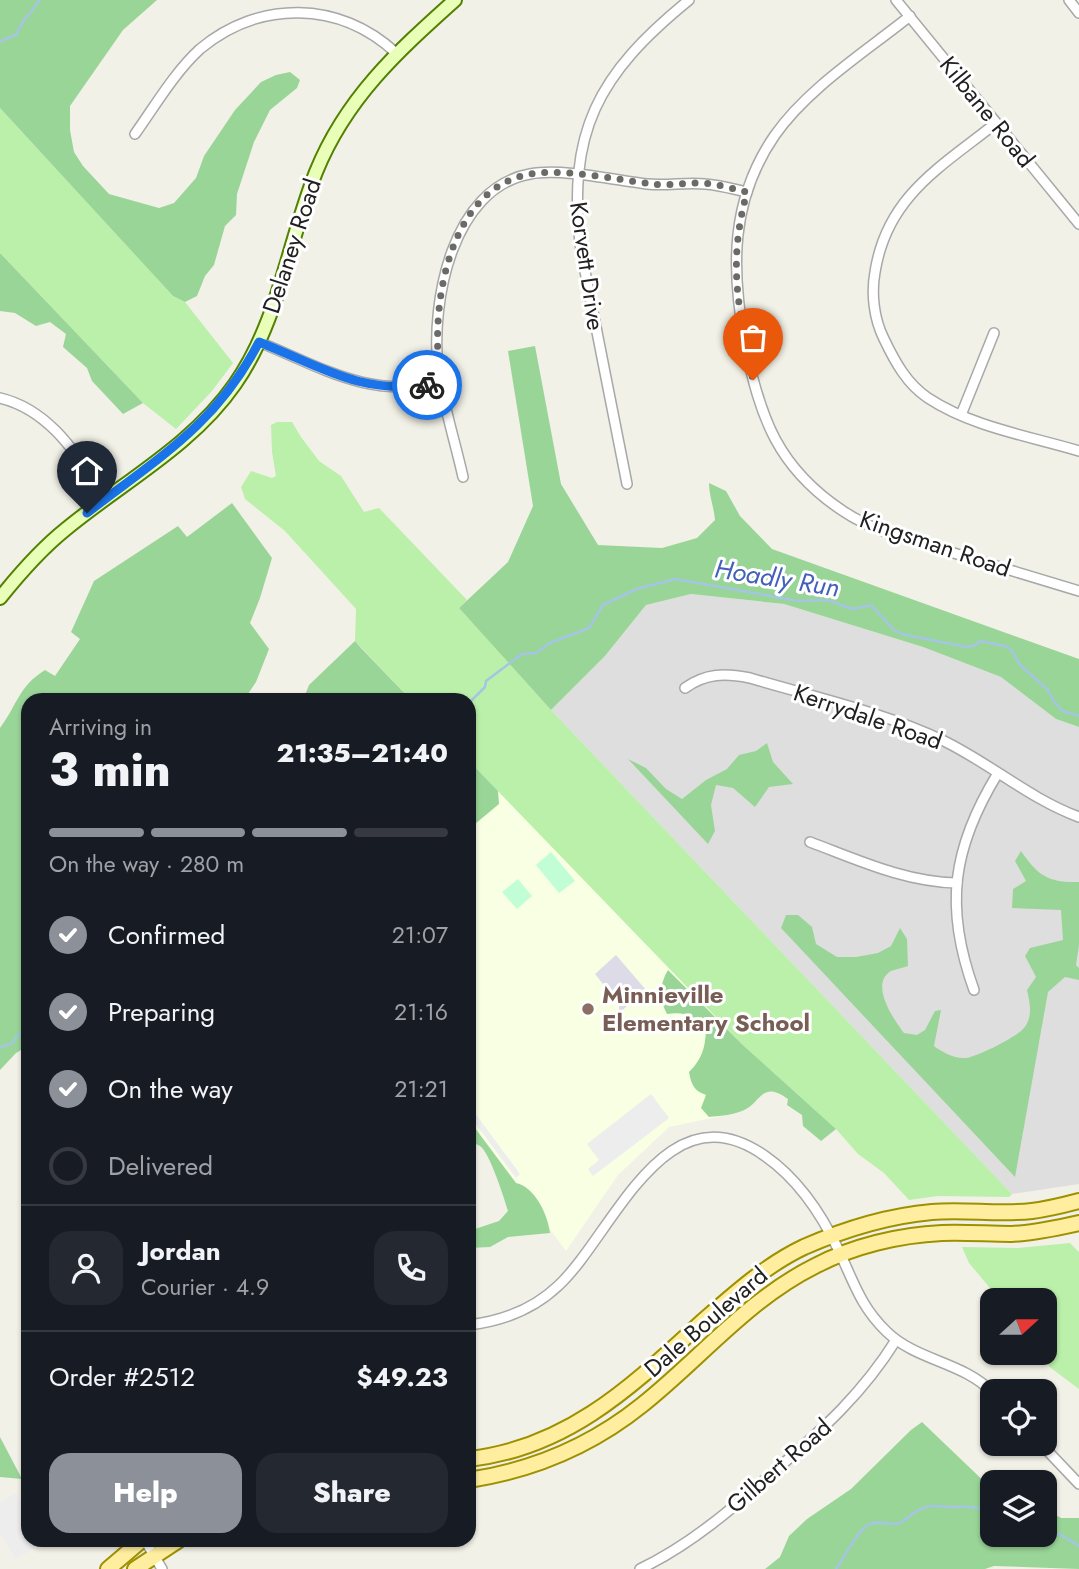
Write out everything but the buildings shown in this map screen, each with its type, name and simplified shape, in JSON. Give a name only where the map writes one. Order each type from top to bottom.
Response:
[{"type":"main road","name":"Dale Boulevard","points":[[476,1457],[522,1447],[595,1413],[639,1379],[757,1275],[780,1260],[832,1236],[885,1219],[909,1215],[964,1211],[1031,1211],[1079,1201]]},
{"type":"main road","name":"Dale Boulevard","points":[[476,1479],[497,1476],[554,1458],[582,1446],[613,1427],[766,1296],[815,1266],[841,1254],[916,1236],[1020,1233],[1079,1223]]},
{"type":"main road","points":[[108,1569],[135,1547]]},
{"type":"main road","points":[[135,1569],[167,1547]]},
{"type":"street","name":"Delaney Road","points":[[0,598],[47,545],[182,441],[212,413],[234,385],[271,315],[306,199],[325,151],[355,101],[396,53],[455,0]]},
{"type":"street","name":"Korvett Drive","points":[[627,484],[581,251],[577,222],[577,176],[589,125],[607,86],[639,44],[689,0]]},
{"type":"street","name":"Kilbane Road","points":[[897,0],[1079,223]]},
{"type":"street","points":[[1069,0],[1079,13]]},
{"type":"street","points":[[135,134],[198,51],[232,25],[265,12],[303,9],[340,16],[372,31],[396,53]]},
{"type":"street","name":"Kingsman Road","points":[[910,16],[814,93],[786,121],[763,155],[747,192],[735,265],[738,307],[758,402],[777,443],[792,466],[824,498],[846,513],[870,526],[1079,591]]},
{"type":"street","points":[[996,123],[908,197],[888,226],[874,280],[877,318],[882,335],[901,372],[926,397],[961,415],[1079,451]]},
{"type":"street","points":[[463,477],[441,382],[437,343],[438,310],[452,254],[470,213],[486,195],[522,176],[546,172],[659,185],[713,184],[747,192]]},
{"type":"street","points":[[961,415],[994,333]]},
{"type":"street","points":[[259,342],[353,382],[370,386],[413,387],[441,382]]},
{"type":"street","points":[[0,398],[28,408],[53,427],[107,498]]},
{"type":"street","name":"Kerrydale Road","points":[[685,688],[699,679],[717,674],[750,678],[915,729],[958,748],[1043,802],[1079,817]]},
{"type":"street","points":[[974,990],[958,940],[957,883],[968,833],[977,810],[998,773]]},
{"type":"street","points":[[810,842],[907,877],[937,883],[957,883]]},
{"type":"street","points":[[476,1324],[502,1319],[520,1312],[548,1294],[570,1273],[630,1189],[647,1171],[673,1150],[699,1140],[713,1138],[738,1141],[765,1156],[786,1174],[808,1199],[832,1236],[863,1303],[896,1340],[925,1355],[960,1368],[980,1383]]},
{"type":"street","name":"Gilbert Road","points":[[640,1569],[703,1531],[835,1418],[873,1376],[896,1340]]},
{"type":"street","points":[[1052,1456],[1079,1484]]},
{"type":"street","points":[[148,1547],[162,1569]]},
{"type":"shaded area","points":[[691,594],[784,604],[923,647],[1001,677],[1056,719],[1079,727],[1079,1184],[1012,1194],[551,710],[605,656],[646,605]]},
{"type":"shaded area","name":"Minnieville Elementary School","points":[[476,768],[745,1047],[731,1114],[669,1127],[618,1175],[566,1251],[476,1129]]},
{"type":"shaded area","points":[[616,955],[646,990],[619,1013],[619,1004],[595,974]]},
{"type":"shaded area","points":[[651,1094],[669,1118],[593,1176],[588,1169],[599,1160],[587,1144]]},
{"type":"shaded area","points":[[476,1114],[520,1174],[516,1178],[476,1124]]},
{"type":"shaded area","points":[[16,1493],[21,1502],[21,1547],[37,1547],[15,1559],[0,1533],[0,1502]]},
{"type":"green space","points":[[0,0],[157,0],[123,30],[70,106],[70,130],[74,152],[109,194],[159,208],[174,203],[196,178],[204,156],[235,110],[261,82],[290,72],[300,80],[297,88],[270,110],[254,142],[237,194],[236,215],[225,226],[214,265],[205,276],[197,296],[185,302],[173,296],[0,108]]},
{"type":"green space","points":[[0,108],[173,296],[185,302],[233,363],[212,391],[176,429],[143,403],[0,253]]},
{"type":"green space","points":[[0,253],[143,403],[123,414],[92,381],[87,368],[63,347],[66,334],[50,322],[36,326],[15,313],[0,311]]},
{"type":"green space","points":[[535,346],[561,484],[598,545],[662,548],[697,538],[715,520],[709,483],[726,491],[740,516],[772,549],[1079,659],[1079,727],[1056,719],[1001,677],[923,647],[784,604],[691,594],[646,605],[605,656],[551,710],[459,608],[508,562],[533,506],[508,351]]},
{"type":"green space","points":[[277,422],[292,422],[319,461],[341,476],[364,512],[379,508],[467,600],[459,608],[551,710],[1012,1194],[1009,1197],[938,1196],[909,1200],[884,1173],[858,1154],[836,1129],[745,1047],[476,768],[476,693],[404,693],[355,641],[356,609],[285,531],[245,499],[241,487],[251,471],[272,478],[276,476],[271,425]]},
{"type":"green space","points":[[232,503],[272,558],[250,623],[269,649],[249,693],[21,693],[45,670],[55,676],[80,639],[71,632],[94,581],[178,526],[187,537]]},
{"type":"green space","points":[[355,641],[404,693],[306,693],[309,685]]},
{"type":"green space","points":[[21,693],[21,1050],[0,1070],[0,728]]},
{"type":"green space","points":[[767,743],[773,762],[793,784],[769,787],[755,807],[733,788],[716,785],[711,805],[715,831],[708,844],[628,759],[646,768],[666,789],[682,799],[706,780],[727,769],[739,755],[756,751]]},
{"type":"green space","points":[[476,768],[498,791],[499,804],[476,823]]},
{"type":"green space","points":[[1021,851],[1033,867],[1045,876],[1060,881],[1079,882],[1079,945],[1076,965],[1079,968],[1079,980],[1065,977],[1048,992],[1015,1177],[781,928],[786,915],[798,915],[812,927],[816,944],[837,957],[856,957],[878,953],[891,946],[900,928],[907,939],[908,966],[891,971],[882,984],[890,1011],[904,1033],[917,1035],[925,1030],[935,1011],[941,1010],[934,1046],[953,1056],[970,1057],[1005,1041],[1024,1028],[1030,1015],[1027,990],[1036,977],[1025,956],[1030,948],[1063,940],[1061,910],[1012,908],[1013,889],[1026,881],[1015,861]]},
{"type":"green space","points":[[551,852],[575,881],[559,893],[536,865]]},
{"type":"green space","points":[[518,879],[532,896],[517,909],[502,892]]},
{"type":"green space","points":[[668,970],[745,1047],[836,1129],[821,1141],[803,1126],[802,1115],[787,1105],[788,1099],[772,1091],[762,1095],[742,1111],[709,1117],[701,1108],[706,1095],[694,1086],[689,1072],[702,1053],[706,1031],[689,1016],[667,1014],[661,992]]},
{"type":"green space","points":[[476,1129],[516,1183],[535,1196],[547,1218],[550,1233],[508,1237],[490,1247],[476,1248],[476,1229],[499,1221],[508,1211],[488,1157],[476,1145]]},
{"type":"green space","points":[[1070,1243],[1079,1252],[1079,1389],[1048,1365],[1057,1365],[1057,1288],[990,1288],[969,1263],[962,1247],[1018,1248]]},
{"type":"green space","points":[[922,1422],[980,1478],[980,1547],[1057,1547],[1057,1516],[1079,1518],[1079,1569],[994,1566],[985,1569],[765,1569],[780,1557],[789,1536],[807,1519],[851,1489]]},
{"type":"green space","points":[[0,1437],[21,1479],[0,1477]]},
{"type":"waterway","points":[[0,41],[16,35],[40,0]]},
{"type":"waterway","name":"Hoadly Run","points":[[476,696],[485,687],[486,681],[522,654],[536,653],[550,643],[589,628],[603,605],[637,589],[675,579],[799,601],[827,600],[853,609],[871,605],[894,630],[902,634],[966,647],[976,645],[979,641],[1005,646],[1011,649],[1020,665],[1048,690],[1062,711],[1079,716]]},
{"type":"waterway","name":"Hoadly Run","points":[[0,1047],[11,1044],[21,1032]]},
{"type":"waterway","points":[[836,1569],[859,1533],[872,1523],[900,1523],[920,1509],[931,1506],[980,1509]]},
{"type":"waterway","points":[[1057,1534],[1079,1546]]},
{"type":"way so far","points":[[427,385],[441,382],[437,343],[438,310],[452,254],[470,213],[475,205],[496,188],[522,176],[546,172],[659,185],[713,184],[747,192],[740,217],[735,265],[738,307],[753,380]]},
{"type":"place","name":"Minnieville Elementary School","points":[[588,1009]]},
{"type":"route","points":[[87,513],[194,430],[234,385],[259,342],[353,382],[387,387],[427,385]]}]
